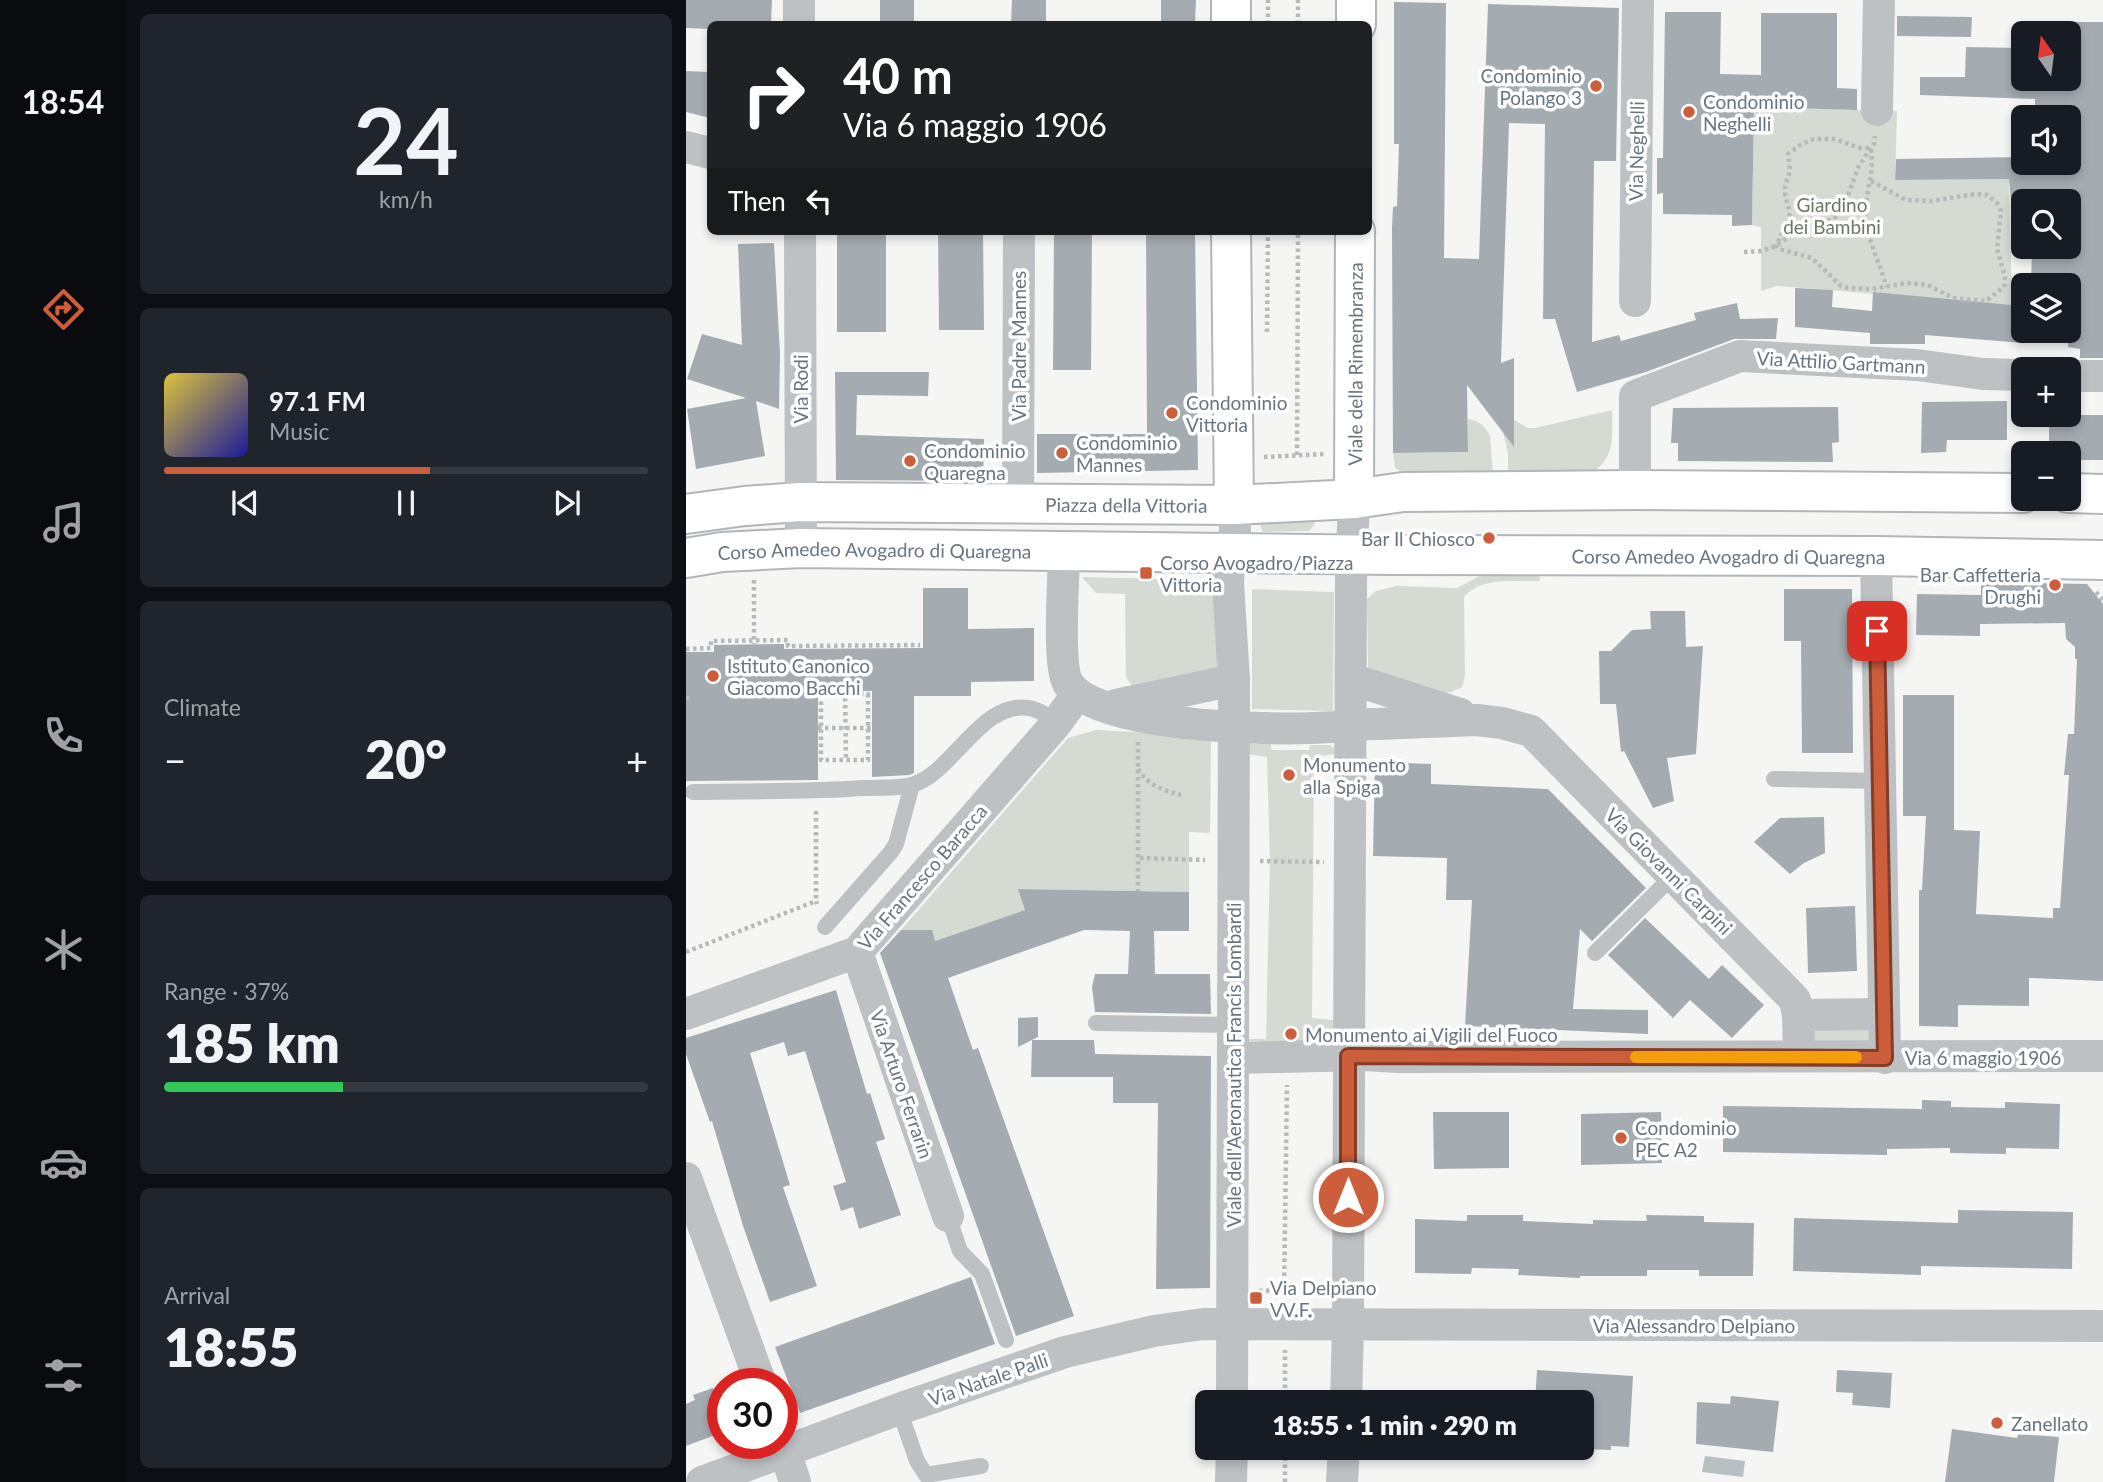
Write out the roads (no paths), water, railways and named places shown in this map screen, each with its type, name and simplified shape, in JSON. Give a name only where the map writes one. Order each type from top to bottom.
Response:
[{"type":"main road","points":[[1231,0],[1231,21]]},
{"type":"main road","points":[[1356,0],[1356,21]]},
{"type":"main road","points":[[1231,235],[1234,505]]},
{"type":"main road","name":"Viale della Rimembranza","points":[[1354,499],[1355,235]]},
{"type":"main road","points":[[1354,499],[1403,492],[1635,490],[2011,493]]},
{"type":"main road","points":[[2081,494],[2103,494]]},
{"type":"main road","name":"Piazza della Vittoria","points":[[1018,503],[1234,505],[1354,499]]},
{"type":"main road","points":[[686,514],[800,502],[1018,503]]},
{"type":"main road","name":"Corso Amedeo Avogadro di Quaregna","points":[[686,558],[722,552],[801,548],[1064,551]]},
{"type":"main road","points":[[1064,551],[1352,554]]},
{"type":"main road","name":"Corso Amedeo Avogadro di Quaregna","points":[[1352,554],[1876,556],[2103,560]]},
{"type":"street","points":[[799,0],[799,21]]},
{"type":"street","name":"Via Neghelli","points":[[1635,301],[1638,0]]},
{"type":"street","points":[[1877,110],[1879,0]]},
{"type":"street","points":[[686,147],[707,152]]},
{"type":"street","name":"Via Rodi","points":[[800,235],[801,548]]},
{"type":"street","name":"Via Padre Mannes","points":[[1018,235],[1018,503]]},
{"type":"street","name":"Via Attilio Gartmann","points":[[1635,490],[1635,396],[1740,356],[1917,365],[1983,374],[2011,375]]},
{"type":"street","points":[[2081,376],[2103,376]]},
{"type":"street","points":[[1346,1390],[1354,499]]},
{"type":"street","name":"Piazza della Vittoria","points":[[1234,505],[1235,531],[1228,583],[1234,729]]},
{"type":"street","points":[[1064,551],[1062,659],[1066,682],[1077,695],[1092,703],[1141,717],[1234,729],[1331,728],[1477,720]]},
{"type":"street","points":[[1876,556],[1885,1058]]},
{"type":"street","points":[[1351,679],[1477,720]]},
{"type":"street","points":[[1108,707],[1234,680]]},
{"type":"street","name":"Via Francesco Baracca","points":[[686,1014],[857,952],[1058,721],[1077,695]]},
{"type":"street","name":"Via Giovanni Carpini","points":[[1477,720],[1502,723],[1531,732],[1795,1000],[1800,1056]]},
{"type":"street","name":"Viale dell'Aeronautica Francis Lombardi","points":[[1232,1390],[1234,729]]},
{"type":"street","name":"Via Arturo Ferrarin","points":[[857,952],[948,1216]]},
{"type":"street","points":[[1798,1015],[1884,1014]]},
{"type":"street","name":"Via 6 maggio 1906","points":[[1233,1058],[2103,1056]]},
{"type":"street","points":[[686,1178],[755,1368]]},
{"type":"street","name":"Via Alessandro Delpiano","points":[[1285,1322],[1348,1325],[2103,1326]]},
{"type":"street","name":"Via Natale Palli","points":[[798,1442],[1065,1352],[1154,1331],[1203,1324],[1285,1322]]},
{"type":"street","name":"Via Natale Palli","points":[[702,1482],[756,1459]]},
{"type":"street","points":[[788,1459],[795,1482]]},
{"type":"street","points":[[1231,1460],[1231,1482]]},
{"type":"street","points":[[1342,1482],[1343,1460]]},
{"type":"lane","points":[[693,792],[912,785],[928,777],[987,722],[1003,712],[1030,708],[1058,721]]},
{"type":"lane","points":[[1774,779],[1880,781]]},
{"type":"lane","points":[[825,927],[896,844],[912,785]]},
{"type":"lane","points":[[1595,953],[1674,875]]},
{"type":"lane","points":[[1096,1023],[1233,1025]]},
{"type":"lane","points":[[948,1216],[960,1251],[982,1273],[1006,1339]]},
{"type":"lane","points":[[899,1409],[917,1461],[926,1475],[955,1477],[981,1466]]},
{"type":"place","name":"Condominio Polango 3","points":[[1596,86]]},
{"type":"place","name":"Condominio Neghelli","points":[[1689,112]]},
{"type":"place","name":"Condominio Vittoria","points":[[1172,413]]},
{"type":"place","name":"Condominio Mannes","points":[[1062,453]]},
{"type":"place","name":"Condominio Quaregna","points":[[910,461]]},
{"type":"place","name":"Bar Il Chiosco","points":[[1489,538]]},
{"type":"place","name":"Corso Avogadro/Piazza Vittoria","points":[[1146,573]]},
{"type":"place","name":"Bar Caffetteria Drughi","points":[[2055,585]]},
{"type":"place","name":"Istituto Canonico Giacomo Bacchi","points":[[713,676]]},
{"type":"place","name":"Monumento alla Spiga","points":[[1289,775]]},
{"type":"place","name":"Monumento ai Vigili del Fuoco","points":[[1291,1034]]},
{"type":"place","name":"Condominio PEC A2","points":[[1621,1138]]},
{"type":"place","name":"Via Delpiano VV.F.","points":[[1256,1298]]},
{"type":"place","name":"Zanellato","points":[[1997,1423]]},
{"type":"park label","name":"Giardino dei Bambini","points":[[1832,215]]}]
